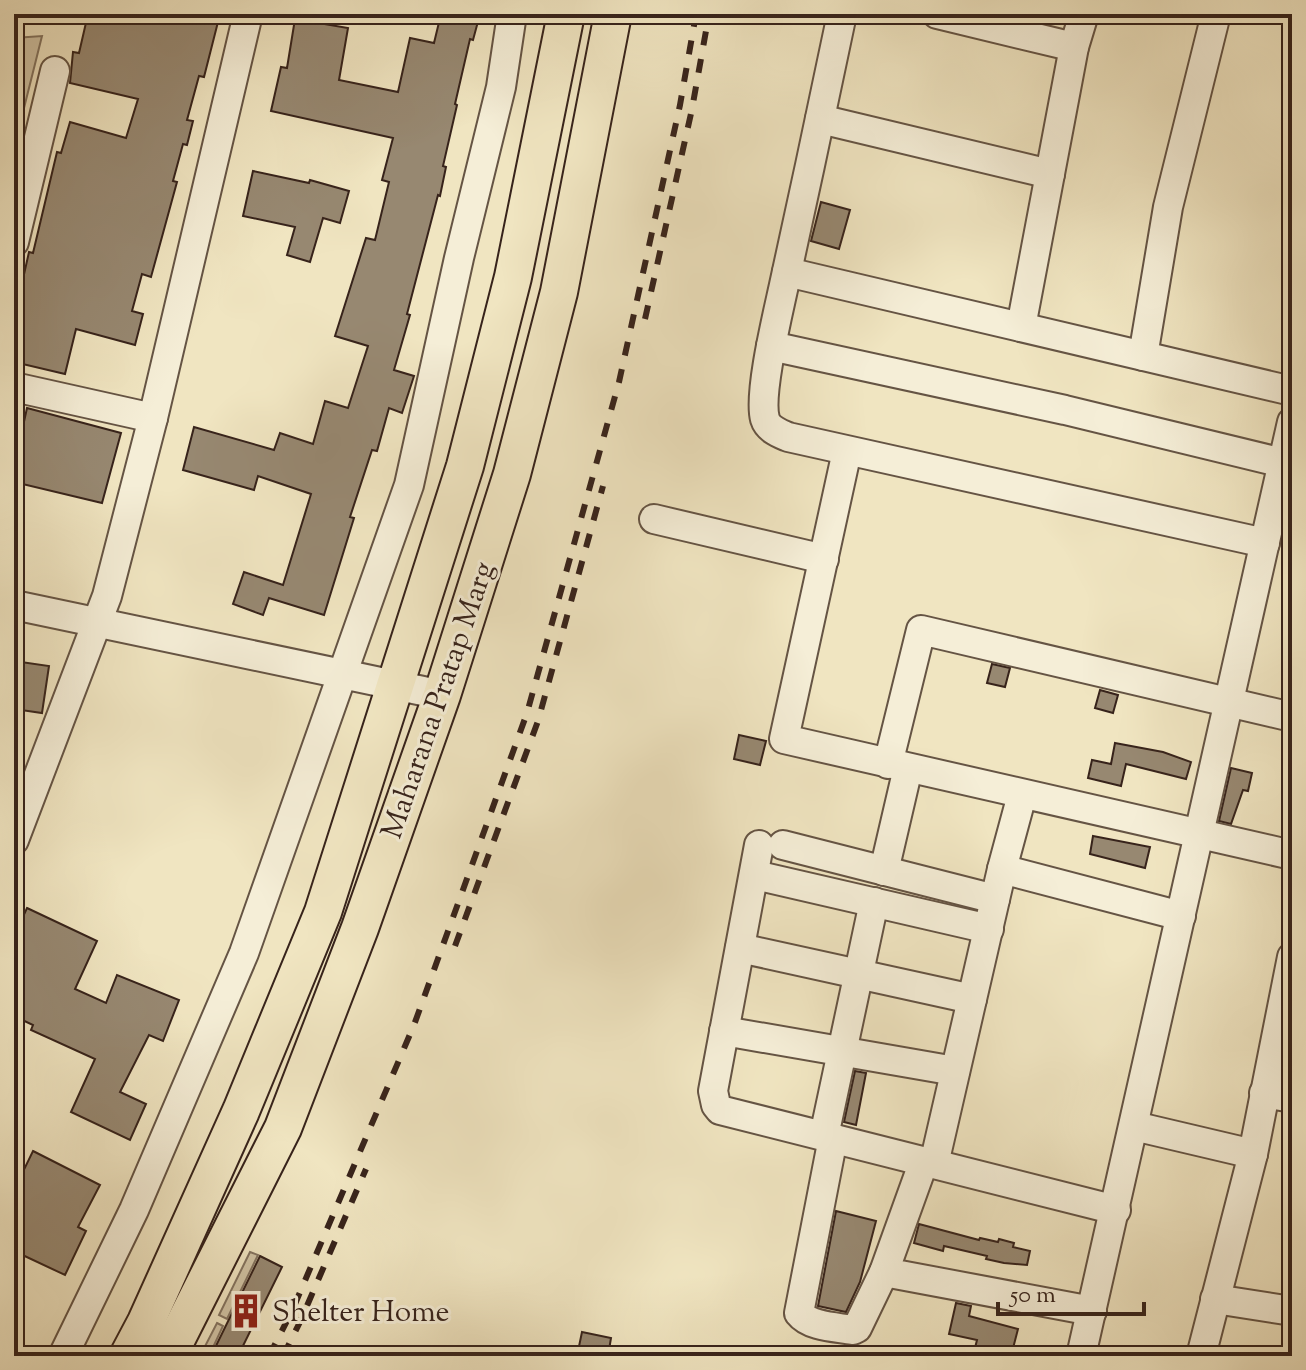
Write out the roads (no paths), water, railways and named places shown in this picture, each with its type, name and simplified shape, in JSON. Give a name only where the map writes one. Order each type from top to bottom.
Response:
[{"type":"main road","name":"Maharana Pratap Marg","points":[[128,1356],[241,1111],[323,912],[398,683],[465,466],[510,292],[566,14]]},
{"type":"main road","name":"Maharana Pratap Marg","points":[[168,1356],[283,1128],[360,928],[442,695],[512,474],[559,292],[613,14]]},
{"type":"street","points":[[14,840],[107,596],[153,418],[248,14]]},
{"type":"street","points":[[63,1356],[134,1210],[244,953],[409,485],[459,258],[501,87],[512,14]]},
{"type":"street","points":[[842,14],[771,346],[764,404],[768,424],[788,437],[1265,543]]},
{"type":"street","points":[[937,14],[1074,47]]},
{"type":"street","points":[[1021,327],[1074,47],[1084,14]]},
{"type":"street","points":[[1143,356],[1168,207],[1216,14]]},
{"type":"street","points":[[14,242],[55,71]]},
{"type":"street","points":[[820,119],[1050,174]]},
{"type":"street","points":[[787,272],[1292,391]]},
{"type":"street","points":[[771,346],[1065,410],[1283,463]]},
{"type":"street","points":[[14,387],[153,418]]},
{"type":"street","points":[[1081,1356],[1292,422]]},
{"type":"street","points":[[847,451],[784,739],[1292,855]]},
{"type":"street","points":[[654,519],[824,559]]},
{"type":"street","points":[[14,605],[398,683],[442,695]]},
{"type":"street","points":[[884,871],[921,630],[1292,717]]},
{"type":"street","points":[[874,902],[842,1051],[799,1313],[814,1322],[853,1330],[857,1328],[884,1272],[929,1162],[955,1071],[1022,795]]},
{"type":"street","points":[[995,899],[771,845],[755,875],[713,1091],[716,1105],[720,1110],[1116,1210]]},
{"type":"street","points":[[1002,869],[1181,916]]},
{"type":"street","points":[[755,875],[989,929]]},
{"type":"street","points":[[740,948],[972,999]]},
{"type":"street","points":[[1201,1356],[1253,1154],[1290,972]]},
{"type":"street","points":[[724,1031],[955,1071]]},
{"type":"street","points":[[1264,1093],[1292,1098]]},
{"type":"street","points":[[1134,1126],[1253,1154]]},
{"type":"street","points":[[884,1272],[1092,1311]]},
{"type":"street","points":[[1215,1299],[1292,1311]]},
{"type":"railway","points":[[269,1356],[292,1311],[414,1025],[527,713],[619,382],[680,105],[696,14]]},
{"type":"railway","points":[[645,319],[692,109],[709,14]]},
{"type":"railway","points":[[455,946],[538,721],[603,486]]},
{"type":"railway","points":[[283,1356],[366,1169]]},
{"type":"place","name":"Shelter Home","points":[[246,1311]]}]
